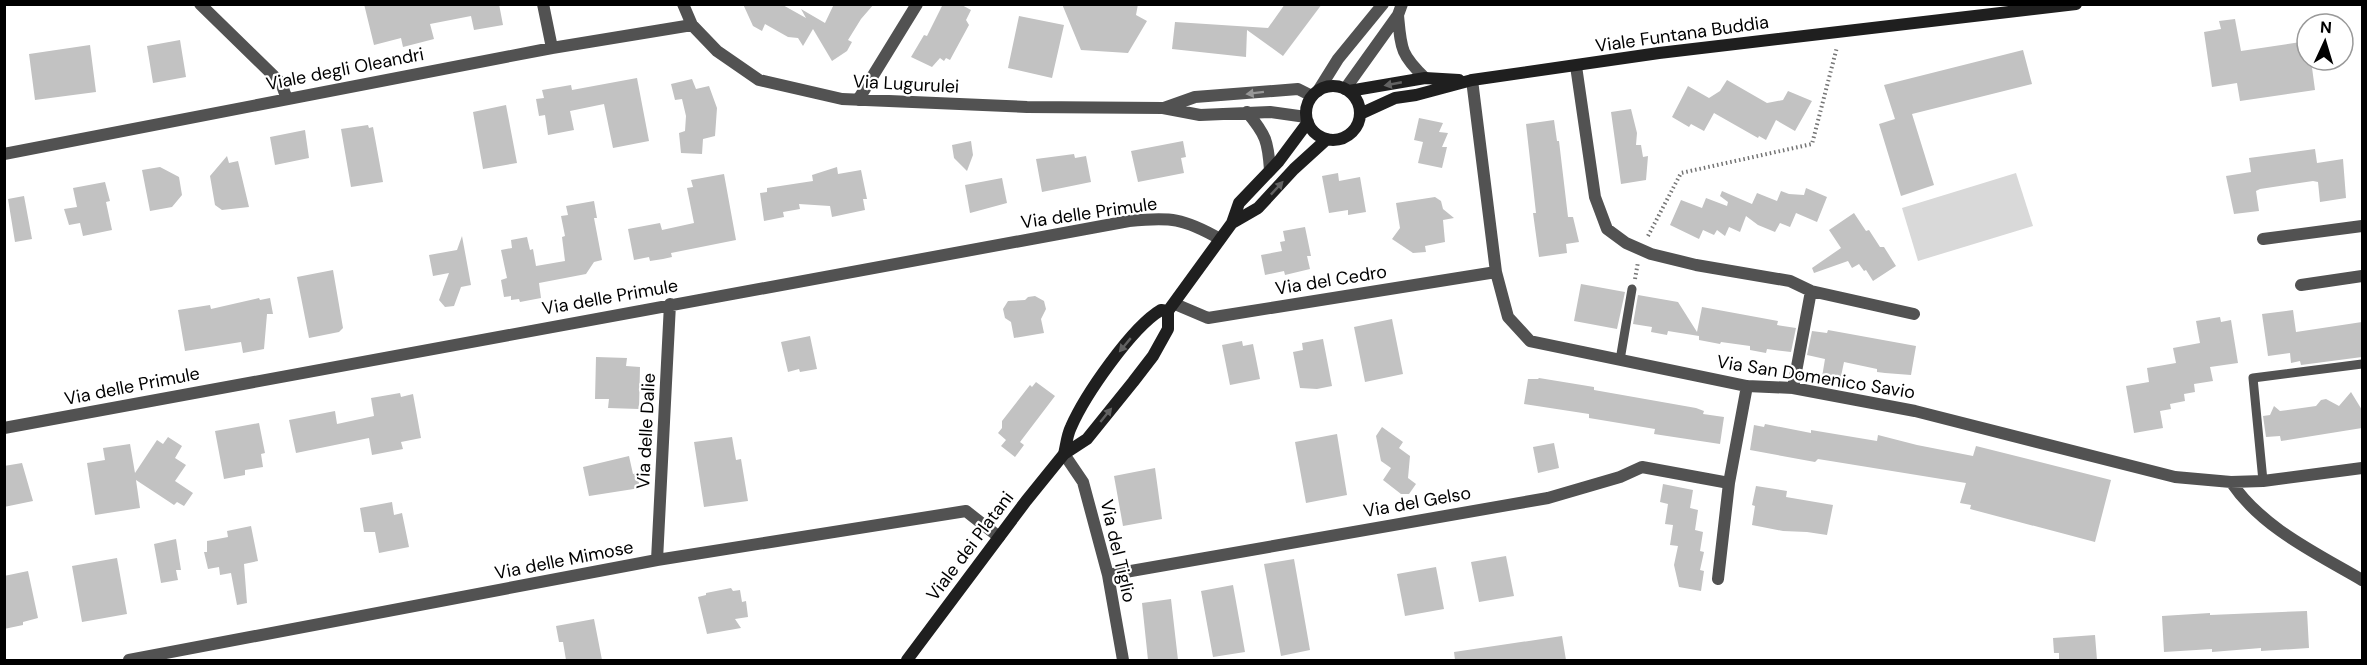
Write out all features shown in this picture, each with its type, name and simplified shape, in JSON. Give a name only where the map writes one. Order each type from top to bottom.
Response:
[{"type":"main road","name":"Viale Funtana Buddia","points":[[1360,114],[1395,98],[1416,95],[1472,80],[1659,53],[2076,4]]},
{"type":"main road","name":"Viale Funtana Buddia","points":[[1347,90],[1425,78],[1472,80]]},
{"type":"main road","points":[[1315,93],[1334,86],[1347,90],[1356,99],[1360,114]]},
{"type":"main road","name":"Viale dei Platani","points":[[907,660],[1064,454],[1087,439],[1153,356],[1168,329],[1172,308],[1232,223],[1239,202],[1270,170],[1307,120],[1307,106],[1315,93]]},
{"type":"main road","name":"Viale dei Platani","points":[[1232,223],[1258,208],[1294,169],[1327,140],[1337,140],[1347,136],[1355,129],[1360,114]]},
{"type":"main road","points":[[1307,120],[1313,131],[1327,140]]},
{"type":"main road","name":"Viale dei Platani","points":[[1064,454],[1071,428],[1106,368],[1147,318],[1161,310],[1172,308]]},
{"type":"street","points":[[200,4],[281,83],[287,99]]},
{"type":"street","points":[[543,4],[552,48]]},
{"type":"street","name":"Via Lugurulei","points":[[683,4],[692,25],[717,51],[759,80],[842,99],[1027,107],[1163,108],[1200,115],[1248,112],[1307,120]]},
{"type":"street","points":[[858,100],[917,4]]},
{"type":"street","points":[[1315,93],[1338,59],[1383,4]]},
{"type":"street","points":[[1400,10],[1403,51],[1408,62],[1425,78]]},
{"type":"street","points":[[1347,90],[1400,10]]},
{"type":"street","name":"Viale degli Oleandri","points":[[4,154],[552,48],[692,25]]},
{"type":"street","points":[[1576,66],[1595,197],[1607,229],[1626,243],[1696,265],[1790,281],[1811,291],[1914,314]]},
{"type":"street","name":"Via San Domenico Savio","points":[[1472,80],[1496,272],[1508,317],[1530,341],[1747,386],[1793,388],[1915,411],[2175,477],[2231,482],[2263,481],[2362,468]]},
{"type":"street","name":"Via Lugurulei","points":[[1163,108],[1195,96],[1298,89],[1315,93]]},
{"type":"street","points":[[1248,112],[1264,132],[1269,148],[1270,170]]},
{"type":"street","name":"Via delle Primule","points":[[4,428],[1129,221],[1162,218],[1192,224],[1220,239]]},
{"type":"street","points":[[2263,239],[2362,226]]},
{"type":"street","name":"Via del Cedro","points":[[1172,308],[1208,318],[1496,272]]},
{"type":"street","points":[[2301,285],[2362,276]]},
{"type":"street","points":[[1793,388],[1811,291]]},
{"type":"street","name":"Via delle Dalie","points":[[657,560],[670,304]]},
{"type":"street","points":[[1718,579],[1729,483],[1747,386]]},
{"type":"street","name":"Via del Tiglio","points":[[1064,454],[1083,482],[1108,575],[1123,660]]},
{"type":"street","name":"Via del Gelso","points":[[1108,575],[1548,498],[1620,477],[1642,467],[1729,483]]},
{"type":"street","points":[[2231,482],[2242,497],[2276,528],[2362,580]]},
{"type":"street","name":"Via delle Mimose","points":[[129,660],[657,560],[966,511],[999,537]]},
{"type":"lane","points":[[1620,360],[1632,289]]},
{"type":"lane","points":[[2263,481],[2253,378],[2362,364]]},
{"type":"path","points":[[1632,289],[1641,249],[1681,173],[1812,144],[1840,32]]},
{"type":"shaded area","points":[[2016,173],[2033,226],[1918,261],[1902,208]]},
{"type":"building","points":[[364,4],[499,4],[503,25],[474,30],[471,16],[430,24],[434,39],[403,47],[401,38],[374,45]]},
{"type":"building","points":[[743,4],[781,4],[806,18],[801,9],[825,23],[834,4],[874,4],[848,40],[852,42],[847,51],[832,61],[813,29],[803,46],[798,38],[788,37],[765,24],[762,31],[753,26]]},
{"type":"building","points":[[943,4],[960,4],[971,10],[966,20],[969,25],[950,60],[946,58],[944,61],[940,58],[932,67],[911,57],[924,35],[927,36]]},
{"type":"building","points":[[1062,4],[1138,4],[1136,15],[1147,21],[1128,53],[1081,50]]},
{"type":"building","points":[[1285,4],[1322,4],[1283,56],[1247,30],[1246,57],[1172,49],[1175,22],[1268,28]]},
{"type":"building","points":[[1019,16],[1064,25],[1052,78],[1008,68]]},
{"type":"building","points":[[2235,19],[2241,51],[2295,43],[2295,72],[2313,72],[2315,90],[2240,101],[2237,83],[2212,87],[2204,32],[2221,29],[2219,21]]},
{"type":"building","points":[[180,40],[186,77],[153,83],[147,46]]},
{"type":"building","points":[[90,45],[96,92],[35,100],[29,54]]},
{"type":"building","points":[[2023,50],[2032,84],[1912,114],[1934,185],[1901,196],[1879,124],[1895,119],[1884,85]]},
{"type":"building","points":[[637,78],[649,141],[613,148],[604,104],[570,111],[574,130],[548,135],[545,115],[539,116],[536,99],[544,98],[542,90],[571,85],[572,90]]},
{"type":"building","points":[[692,79],[696,89],[709,86],[717,108],[715,136],[703,139],[702,154],[681,153],[679,133],[685,131],[686,116],[682,99],[675,100],[671,84]]},
{"type":"building","points":[[1727,80],[1767,103],[1783,100],[1788,91],[1812,101],[1795,131],[1776,120],[1766,140],[1759,136],[1758,138],[1714,113],[1704,131],[1691,124],[1689,127],[1672,117],[1688,86],[1709,98],[1720,91]]},
{"type":"building","points":[[506,105],[517,163],[483,169],[473,112]]},
{"type":"building","points":[[1631,109],[1637,133],[1636,145],[1641,145],[1643,157],[1648,156],[1646,180],[1621,184],[1611,112]]},
{"type":"building","points":[[1419,118],[1443,123],[1439,132],[1448,133],[1442,147],[1447,147],[1442,168],[1418,163],[1423,142],[1414,140]]},
{"type":"building","points":[[1554,120],[1557,141],[1559,141],[1568,217],[1573,217],[1579,242],[1566,244],[1567,253],[1539,257],[1526,124]]},
{"type":"building","points":[[368,125],[369,128],[373,127],[383,182],[351,187],[341,129]]},
{"type":"building","points":[[305,130],[309,158],[275,165],[270,137]]},
{"type":"building","points":[[971,141],[973,155],[967,171],[954,158],[952,145]]},
{"type":"building","points":[[1183,141],[1186,157],[1181,158],[1184,173],[1138,182],[1131,151]]},
{"type":"building","points":[[2315,149],[2317,163],[2343,159],[2346,198],[2320,202],[2318,182],[2313,181],[2260,189],[2256,191],[2259,211],[2234,214],[2226,176],[2251,172],[2249,158]]},
{"type":"building","points":[[1074,154],[1075,158],[1086,156],[1091,182],[1042,192],[1036,159]]},
{"type":"building","points":[[227,156],[229,163],[238,161],[249,207],[222,210],[215,205],[210,176]]},
{"type":"building","points":[[160,167],[179,177],[182,195],[172,207],[150,211],[142,170]]},
{"type":"building","points":[[837,167],[838,174],[861,170],[867,199],[863,199],[865,210],[832,217],[830,206],[799,204],[800,209],[783,212],[784,217],[764,221],[760,193],[767,192],[767,188],[813,181],[812,175]]},
{"type":"building","points":[[1338,173],[1339,181],[1360,177],[1366,212],[1348,215],[1348,210],[1329,213],[1322,176]]},
{"type":"building","points":[[724,174],[736,240],[671,253],[672,257],[663,259],[650,261],[649,257],[634,260],[628,229],[660,223],[662,230],[694,223],[687,188],[693,187],[691,180]]},
{"type":"building","points":[[1002,178],[1007,203],[970,213],[965,185]]},
{"type":"building","points":[[105,182],[110,201],[106,202],[112,230],[83,236],[80,223],[69,225],[64,209],[77,207],[73,188]]},
{"type":"building","points":[[1806,188],[1827,197],[1817,222],[1796,213],[1790,227],[1780,223],[1775,232],[1758,225],[1746,216],[1740,232],[1729,227],[1725,236],[1717,230],[1714,235],[1703,230],[1699,239],[1670,225],[1681,200],[1702,208],[1706,198],[1727,206],[1728,202],[1720,196],[1722,191],[1752,204],[1757,193],[1777,201],[1781,191],[1804,195]]},
{"type":"building","points":[[24,196],[32,239],[15,242],[8,199]]},
{"type":"building","points":[[1435,197],[1441,201],[1443,209],[1454,218],[1443,220],[1445,242],[1425,246],[1426,252],[1413,253],[1392,239],[1400,228],[1396,203]]},
{"type":"building","points":[[594,201],[597,218],[594,218],[602,260],[594,262],[586,274],[539,283],[541,298],[520,302],[519,299],[511,300],[511,296],[504,297],[501,280],[507,278],[501,250],[512,248],[511,240],[527,237],[530,250],[533,249],[536,266],[565,261],[562,237],[565,236],[561,216],[568,215],[566,206]]},
{"type":"building","points":[[1854,213],[1880,247],[1884,247],[1896,266],[1873,281],[1859,264],[1852,268],[1848,261],[1814,273],[1812,268],[1841,248],[1829,230]]},
{"type":"building","points":[[1305,227],[1311,256],[1307,256],[1310,269],[1285,275],[1284,271],[1265,275],[1261,255],[1282,251],[1280,242],[1285,241],[1283,231]]},
{"type":"building","points":[[462,236],[471,285],[461,287],[454,306],[445,307],[439,300],[449,273],[433,276],[429,255],[457,250]]},
{"type":"building","points":[[333,270],[343,328],[339,332],[309,338],[297,277]]},
{"type":"building","points":[[1581,284],[1625,292],[1617,329],[1574,321]]},
{"type":"building","points":[[1638,295],[1678,302],[1697,332],[1702,307],[1778,321],[1777,325],[1796,328],[1791,352],[1767,349],[1766,353],[1750,350],[1750,346],[1699,340],[1699,336],[1668,331],[1667,335],[1651,332],[1652,327],[1633,324]]},
{"type":"building","points":[[1035,296],[1044,301],[1046,309],[1041,319],[1044,333],[1014,338],[1011,322],[1005,318],[1003,309],[1008,301],[1025,300]]},
{"type":"building","points":[[259,298],[260,300],[270,298],[273,314],[267,314],[264,349],[243,353],[241,342],[185,351],[178,310],[210,305],[211,309]]},
{"type":"building","points":[[2293,310],[2296,332],[2362,322],[2362,357],[2301,365],[2300,361],[2291,363],[2290,353],[2268,356],[2262,314]]},
{"type":"building","points":[[2220,317],[2221,322],[2231,320],[2238,363],[2210,367],[2213,381],[2194,384],[2195,392],[2184,394],[2185,401],[2170,404],[2171,409],[2160,411],[2163,428],[2134,433],[2126,386],[2149,382],[2147,368],[2176,363],[2173,348],[2200,343],[2196,321]]},
{"type":"building","points":[[1392,319],[1403,374],[1365,382],[1354,327]]},
{"type":"building","points":[[1828,330],[1916,346],[1911,375],[1877,372],[1877,369],[1844,362],[1840,381],[1822,377],[1825,359],[1807,355],[1812,331],[1827,333]]},
{"type":"building","points":[[810,336],[817,369],[800,372],[799,369],[788,372],[781,342]]},
{"type":"building","points":[[1323,339],[1332,386],[1317,389],[1300,388],[1293,352],[1303,350],[1302,343]]},
{"type":"building","points":[[1242,341],[1243,346],[1253,344],[1260,379],[1230,385],[1222,345]]},
{"type":"building","points":[[596,357],[627,358],[626,366],[640,367],[639,409],[608,408],[609,399],[595,399]]},
{"type":"building","points":[[1539,378],[1696,408],[1704,411],[1703,414],[1724,417],[1720,444],[1654,434],[1655,429],[1589,418],[1589,414],[1524,404],[1528,379]]},
{"type":"building","points":[[1036,382],[1055,396],[1020,442],[1024,445],[1015,457],[1001,446],[1006,440],[998,433],[1002,428],[1002,421],[1030,385],[1032,387]]},
{"type":"building","points":[[2351,392],[2362,410],[2362,428],[2281,441],[2280,436],[2266,437],[2263,416],[2270,415],[2274,406],[2280,411],[2316,406],[2321,400],[2326,399],[2339,406]]},
{"type":"building","points":[[400,393],[401,397],[413,394],[421,438],[401,442],[403,449],[372,455],[369,438],[296,453],[289,420],[335,411],[337,424],[374,416],[371,398]]},
{"type":"building","points":[[259,423],[265,453],[261,454],[263,467],[245,470],[245,475],[224,479],[215,431]]},
{"type":"building","points":[[1765,424],[1811,433],[1811,430],[1877,441],[1878,435],[1973,456],[1976,446],[2111,480],[2095,542],[1970,509],[1971,505],[1960,503],[1966,483],[1818,459],[1815,462],[1750,450],[1754,425],[1764,427]]},
{"type":"building","points":[[1382,427],[1403,442],[1399,448],[1410,456],[1408,478],[1416,484],[1409,494],[1401,494],[1383,480],[1391,468],[1381,461],[1376,436]]},
{"type":"building","points":[[1337,434],[1347,495],[1306,503],[1295,442]]},
{"type":"building","points":[[168,437],[182,446],[175,458],[186,465],[175,481],[193,493],[184,506],[177,502],[174,505],[136,480],[140,508],[95,515],[87,463],[105,460],[103,448],[130,444],[135,473],[157,440],[163,444]]},
{"type":"building","points":[[732,437],[736,460],[741,459],[748,501],[704,507],[694,442]]},
{"type":"building","points":[[1554,443],[1559,468],[1538,473],[1533,447]]},
{"type":"building","points":[[629,456],[633,474],[637,473],[640,488],[589,496],[583,467]]},
{"type":"building","points":[[22,463],[33,501],[4,507],[4,466]]},
{"type":"building","points":[[1155,468],[1162,519],[1123,526],[1114,476]]},
{"type":"building","points":[[1663,484],[1693,490],[1690,508],[1698,510],[1695,530],[1703,532],[1700,551],[1704,552],[1700,570],[1704,571],[1701,591],[1679,587],[1674,565],[1678,546],[1670,545],[1673,525],[1665,524],[1668,504],[1660,502]]},
{"type":"building","points":[[1756,486],[1787,491],[1786,497],[1833,505],[1827,535],[1783,531],[1752,525],[1755,506],[1752,505]]},
{"type":"building","points":[[392,502],[394,515],[402,513],[409,547],[379,553],[375,532],[364,532],[360,508]]},
{"type":"building","points":[[251,526],[258,561],[244,564],[247,603],[237,605],[231,573],[220,575],[219,567],[208,569],[204,552],[207,552],[207,541],[228,537],[227,531]]},
{"type":"building","points":[[176,539],[181,570],[176,570],[178,580],[161,583],[154,544]]},
{"type":"building","points":[[1506,556],[1514,596],[1479,602],[1471,562]]},
{"type":"building","points":[[117,558],[127,614],[82,622],[72,566]]},
{"type":"building","points":[[1294,559],[1310,650],[1281,656],[1264,564]]},
{"type":"building","points":[[1436,567],[1444,609],[1405,616],[1397,574]]},
{"type":"building","points":[[28,571],[38,618],[23,622],[23,625],[4,629],[4,576]]},
{"type":"building","points":[[1233,585],[1245,652],[1213,657],[1201,591]]},
{"type":"building","points":[[731,588],[733,591],[740,590],[742,602],[746,601],[748,617],[735,619],[741,628],[707,634],[698,597]]},
{"type":"building","points":[[1171,599],[1178,660],[1148,660],[1142,603]]},
{"type":"building","points":[[2307,611],[2309,648],[2164,652],[2162,616]]},
{"type":"building","points":[[594,619],[602,660],[566,660],[563,642],[559,642],[556,626]]},
{"type":"building","points":[[2095,635],[2097,660],[2059,660],[2059,653],[2054,653],[2053,638]]},
{"type":"building","points":[[1562,636],[1566,660],[1455,660],[1454,652]]}]
